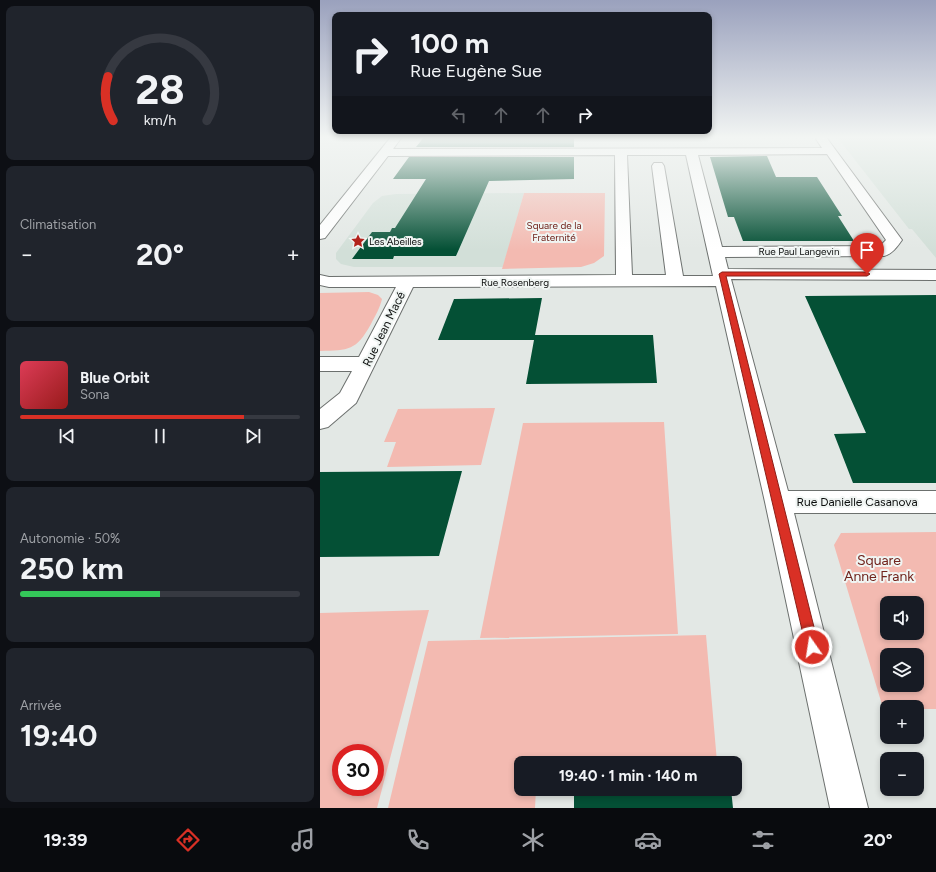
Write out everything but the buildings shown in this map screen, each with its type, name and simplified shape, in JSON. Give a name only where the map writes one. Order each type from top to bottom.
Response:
[{"type":"street","points":[[320,235],[368,175]]},
{"type":"street","points":[[622,175],[624,280]]},
{"type":"street","points":[[659,175],[675,281]]},
{"type":"street","points":[[697,175],[778,502],[849,808]]},
{"type":"street","name":"Rue Paul Langevin","points":[[717,252],[884,251],[894,240],[847,175]]},
{"type":"street","name":"Rue Rosenberg","points":[[407,282],[675,281],[723,278],[936,275]]},
{"type":"street","name":"Rue Jean Macé","points":[[320,280],[329,282],[407,282],[348,398],[320,421]]},
{"type":"street","points":[[320,364],[366,364]]},
{"type":"street","name":"Rue Danielle Casanova","points":[[778,502],[936,502]]},
{"type":"shaded area","points":[[867,175],[936,175],[936,258],[912,229],[909,229]]},
{"type":"shaded area","points":[[524,193],[503,267],[354,267],[341,264],[336,259],[336,253],[373,203],[382,196],[396,194]]},
{"type":"green space","name":"Square de la Fraternité","points":[[524,193],[605,193],[604,256],[594,263],[581,267],[502,269]]},
{"type":"green space","points":[[369,292],[378,295],[382,299],[379,309],[366,333],[356,344],[351,347],[338,350],[320,351],[320,293]]},
{"type":"green space","points":[[495,408],[481,465],[387,467],[396,442],[384,442],[398,409]]},
{"type":"green space","points":[[664,422],[678,634],[480,638],[523,423]]},
{"type":"green space","name":"Square Anne Frank","points":[[936,532],[936,709],[924,709],[924,700],[881,700],[834,545],[841,533]]},
{"type":"green space","points":[[429,610],[384,781],[384,744],[332,744],[332,796],[380,796],[377,808],[320,808],[320,613]]},
{"type":"green space","points":[[706,635],[716,756],[514,756],[514,796],[536,796],[535,808],[388,808],[428,641]]},
{"type":"place","name":"Les Abeilles","points":[[358,241]]},
{"type":"route","points":[[812,647],[722,274],[867,274]]}]
